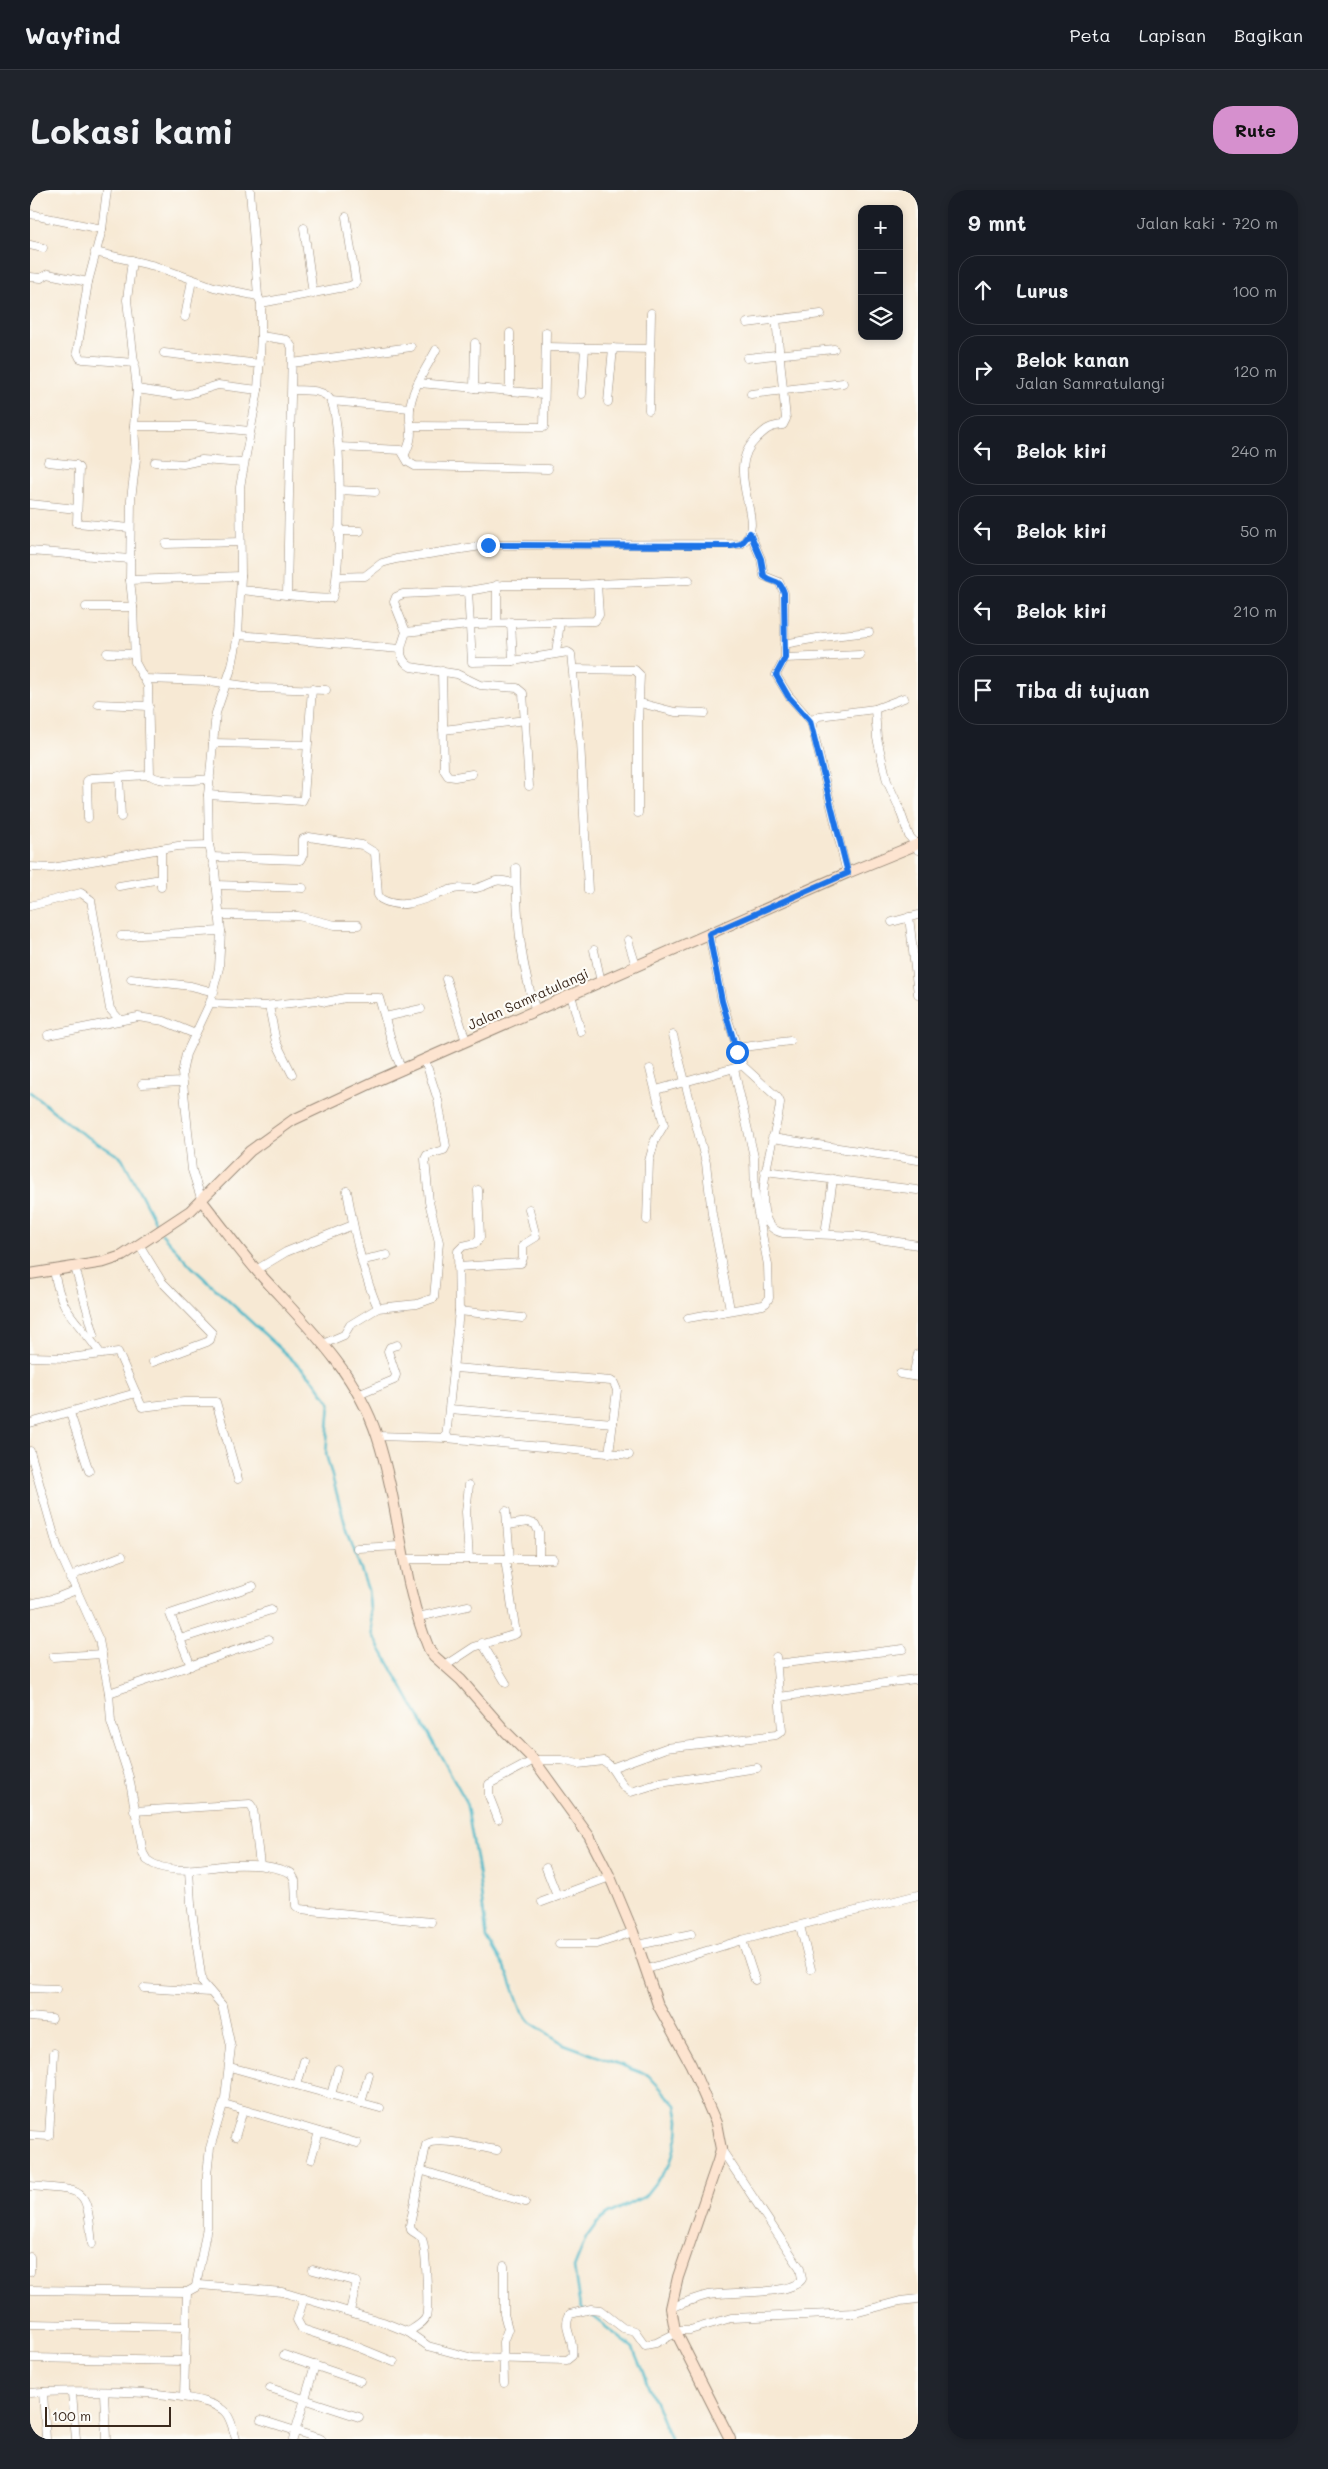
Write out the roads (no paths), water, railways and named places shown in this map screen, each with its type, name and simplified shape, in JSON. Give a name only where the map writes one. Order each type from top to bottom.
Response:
[{"type":"street","points":[[107,190],[102,229],[88,282],[78,356],[83,359],[135,363]]},
{"type":"street","points":[[250,190],[259,300],[260,364],[258,390],[243,463],[239,510],[241,590],[238,635],[232,666],[216,712],[208,795],[209,845],[221,930],[219,968],[214,992],[183,1065],[182,1082],[192,1170],[202,1201],[256,1270],[323,1344],[358,1395],[377,1436],[418,1617],[429,1649],[462,1680],[506,1732],[534,1760],[589,1836],[610,1877],[633,1932],[658,2006],[691,2065],[716,2123],[721,2148],[800,2268],[802,2279],[797,2285],[707,2296],[671,2308]]},
{"type":"street","points":[[36,215],[102,229]]},
{"type":"street","points":[[95,252],[171,271],[192,280],[259,300],[313,294],[356,283],[346,216]]},
{"type":"street","points":[[304,228],[313,294]]},
{"type":"street","points":[[30,245],[43,248]]},
{"type":"street","points":[[132,260],[127,300],[138,389],[134,426],[136,459],[130,528],[130,580],[135,662],[148,686],[150,775]]},
{"type":"street","points":[[30,277],[41,278],[48,274],[88,282]]},
{"type":"street","points":[[184,317],[192,280]]},
{"type":"street","points":[[650,410],[651,313]]},
{"type":"street","points":[[747,323],[821,314]]},
{"type":"street","points":[[776,319],[785,423],[783,426],[766,428],[748,446],[742,464],[742,475],[749,504],[750,533],[761,559],[764,576],[779,582],[784,593],[785,658],[776,675],[798,708],[810,721],[848,873]]},
{"type":"street","points":[[412,426],[544,427],[546,332]]},
{"type":"street","points":[[510,333],[510,391]]},
{"type":"street","points":[[261,336],[282,338],[290,342],[293,390],[287,594]]},
{"type":"street","points":[[474,388],[475,343]]},
{"type":"street","points":[[292,363],[412,347]]},
{"type":"street","points":[[546,347],[650,349]]},
{"type":"street","points":[[582,394],[584,348]]},
{"type":"street","points":[[608,402],[613,348]]},
{"type":"street","points":[[747,358],[834,349]]},
{"type":"street","points":[[405,454],[412,440],[410,408],[419,383],[436,350]]},
{"type":"street","points":[[164,353],[260,364]]},
{"type":"street","points":[[419,383],[544,394]]},
{"type":"street","points":[[751,394],[843,383]]},
{"type":"street","points":[[138,389],[176,395],[189,394],[218,385],[258,390]]},
{"type":"street","points":[[293,390],[317,391],[331,401],[410,408]]},
{"type":"street","points":[[241,590],[328,600],[334,594],[337,578],[340,490],[338,428],[331,401]]},
{"type":"street","points":[[134,426],[200,426],[250,431]]},
{"type":"street","points":[[338,447],[395,449],[405,454],[408,462],[415,466],[548,469]]},
{"type":"street","points":[[154,462],[183,464],[202,460],[243,463]]},
{"type":"street","points":[[48,462],[76,465],[79,468],[76,522],[79,524],[130,528]]},
{"type":"street","points":[[340,490],[375,492]]},
{"type":"street","points":[[30,504],[77,508]]},
{"type":"street","points":[[338,531],[360,532]]},
{"type":"street","points":[[337,578],[365,576],[388,560],[470,547],[506,544],[731,546],[741,544],[750,533]]},
{"type":"street","points":[[166,544],[240,542]]},
{"type":"street","points":[[30,551],[130,559]]},
{"type":"street","points":[[130,580],[241,576]]},
{"type":"street","points":[[529,786],[523,693],[520,690],[480,685],[463,676],[442,671],[411,667],[401,657],[400,649],[406,632],[394,602],[398,595],[468,592],[497,585],[597,584],[688,580]]},
{"type":"street","points":[[406,632],[471,624],[596,620],[599,615],[597,584]]},
{"type":"street","points":[[497,585],[497,623]]},
{"type":"street","points":[[463,676],[472,662],[468,592]]},
{"type":"street","points":[[86,607],[133,607]]},
{"type":"street","points":[[511,622],[513,661]]},
{"type":"street","points":[[556,654],[560,622]]},
{"type":"street","points":[[784,644],[869,632]]},
{"type":"street","points":[[238,635],[400,649]]},
{"type":"street","points":[[472,662],[513,661],[570,652],[574,669],[588,890]]},
{"type":"street","points":[[107,653],[134,654]]},
{"type":"street","points":[[785,658],[860,655]]},
{"type":"street","points":[[574,669],[637,671],[640,675],[638,813]]},
{"type":"street","points":[[442,671],[445,773],[451,777],[472,774]]},
{"type":"street","points":[[145,679],[260,688],[326,690]]},
{"type":"street","points":[[208,795],[302,801],[304,797],[306,745],[312,689]]},
{"type":"street","points":[[810,721],[819,716],[875,710],[904,698]]},
{"type":"street","points":[[640,703],[675,712],[705,712]]},
{"type":"street","points":[[98,704],[148,706]]},
{"type":"street","points":[[875,710],[877,738],[887,781],[909,836],[918,846]]},
{"type":"street","points":[[443,730],[526,720]]},
{"type":"street","points":[[213,743],[306,745]]},
{"type":"street","points":[[88,818],[88,779],[150,775],[156,779],[165,780],[210,779]]},
{"type":"street","points":[[119,776],[121,817]]},
{"type":"street","points":[[211,857],[300,860],[303,855],[303,838],[309,837],[362,845],[375,853],[378,895],[386,902],[399,905],[408,905],[456,889],[478,888],[492,880],[516,884]]},
{"type":"street","points":[[30,867],[59,867],[178,846],[209,845]]},
{"type":"street","name":"Jalan Samratulangi","points":[[30,1274],[113,1260],[140,1246],[202,1201],[243,1157],[267,1137],[321,1106],[848,873],[918,846]]},
{"type":"street","points":[[119,886],[161,883],[161,849]]},
{"type":"street","points":[[516,868],[519,945],[527,985],[536,1011]]},
{"type":"street","points":[[216,885],[303,888]]},
{"type":"street","points":[[30,906],[81,893],[90,900],[110,1009],[120,1020]]},
{"type":"street","points":[[219,915],[298,916],[335,925],[358,926]]},
{"type":"street","points":[[892,922],[918,915]]},
{"type":"street","points":[[909,917],[918,994]]},
{"type":"street","points":[[121,936],[221,930]]},
{"type":"street","points":[[709,934],[722,1001],[742,1066],[778,1098],[780,1107],[763,1187],[766,1218],[773,1230],[783,1233],[825,1234],[918,1245]]},
{"type":"street","points":[[628,940],[636,966]]},
{"type":"street","points":[[594,950],[601,982]]},
{"type":"street","points":[[131,979],[192,986],[214,992]]},
{"type":"street","points":[[446,979],[466,1041]]},
{"type":"street","points":[[571,995],[581,1032]]},
{"type":"street","points":[[210,1002],[269,1006],[317,1000],[322,1002],[344,998],[378,998],[402,1070]]},
{"type":"street","points":[[269,1006],[276,1042],[292,1074]]},
{"type":"street","points":[[385,1017],[421,1009]]},
{"type":"street","points":[[48,1035],[129,1018],[150,1018],[164,1021],[195,1034]]},
{"type":"street","points":[[673,1035],[706,1163],[712,1214],[730,1309]]},
{"type":"street","points":[[736,1048],[790,1041]]},
{"type":"street","points":[[323,1344],[344,1335],[350,1325],[378,1308],[430,1301],[435,1295],[439,1242],[429,1202],[426,1157],[444,1150],[446,1146],[438,1100],[425,1060]]},
{"type":"street","points":[[656,1090],[734,1070],[742,1066]]},
{"type":"street","points":[[647,1220],[649,1161],[656,1140],[664,1125],[650,1069]]},
{"type":"street","points":[[688,1318],[730,1309],[763,1305],[768,1301],[768,1265],[755,1198],[754,1157],[734,1070]]},
{"type":"street","points":[[142,1084],[182,1082]]},
{"type":"street","points":[[772,1138],[918,1160]]},
{"type":"street","points":[[765,1172],[917,1190]]},
{"type":"street","points":[[825,1234],[833,1179]]},
{"type":"street","points":[[446,1438],[455,1368],[459,1311],[458,1267],[460,1248],[476,1243],[480,1237],[478,1190]]},
{"type":"street","points":[[347,1191],[353,1224],[371,1292],[378,1308]]},
{"type":"street","points":[[458,1267],[521,1263],[523,1245],[536,1237],[530,1209]]},
{"type":"street","points":[[256,1270],[286,1252],[353,1224]]},
{"type":"street","points":[[140,1246],[162,1282],[212,1333],[210,1340],[207,1342],[153,1362]]},
{"type":"street","points":[[363,1260],[387,1255]]},
{"type":"street","points":[[75,1267],[94,1334]]},
{"type":"street","points":[[54,1270],[58,1292],[63,1305],[100,1353]]},
{"type":"street","points":[[459,1311],[522,1318]]},
{"type":"street","points":[[358,1395],[394,1380],[396,1375],[388,1351],[390,1347],[398,1344]]},
{"type":"street","points":[[30,1357],[69,1358],[118,1352],[140,1405],[145,1408],[184,1402],[216,1402],[238,1479]]},
{"type":"street","points":[[900,1374],[916,1376],[918,1354]]},
{"type":"street","points":[[455,1368],[611,1381],[618,1390],[609,1454]]},
{"type":"street","points":[[30,1423],[136,1393]]},
{"type":"street","points":[[450,1409],[613,1423]]},
{"type":"street","points":[[70,1413],[90,1471]]},
{"type":"street","points":[[377,1436],[446,1438],[629,1456]]},
{"type":"street","points":[[30,1451],[58,1549],[70,1579],[91,1620],[102,1654],[109,1692],[111,1722],[129,1778],[143,1853],[147,1860],[171,1868],[189,1870],[231,1865],[260,1865],[291,1873],[295,1880],[296,1906],[300,1909],[431,1922]]},
{"type":"street","points":[[469,1485],[466,1512],[469,1559]]},
{"type":"street","points":[[445,1666],[482,1644],[516,1634],[507,1559],[506,1511]]},
{"type":"street","points":[[507,1525],[528,1522],[535,1524],[539,1532],[538,1559]]},
{"type":"street","points":[[358,1548],[401,1546]]},
{"type":"street","points":[[70,1579],[79,1572],[122,1556]]},
{"type":"street","points":[[405,1559],[553,1559]]},
{"type":"street","points":[[190,1666],[170,1614],[253,1586]]},
{"type":"street","points":[[30,1604],[56,1598],[76,1590]]},
{"type":"street","points":[[418,1617],[468,1606]]},
{"type":"street","points":[[180,1639],[271,1610]]},
{"type":"street","points":[[109,1692],[269,1639]]},
{"type":"street","points":[[482,1644],[506,1683]]},
{"type":"street","points":[[611,1768],[666,1748],[776,1735],[782,1731],[776,1660],[903,1648]]},
{"type":"street","points":[[53,1657],[102,1654]]},
{"type":"street","points":[[779,1697],[915,1679]]},
{"type":"street","points":[[498,1819],[489,1796],[489,1784],[534,1760],[562,1760],[578,1764],[599,1760],[604,1761],[625,1788],[631,1792],[660,1783],[757,1768]]},
{"type":"street","points":[[134,1811],[250,1804],[253,1808],[260,1865]]},
{"type":"street","points":[[546,1868],[557,1896]]},
{"type":"street","points":[[189,1870],[191,1904],[202,1982],[222,2005],[229,2031],[230,2067],[224,2104],[210,2148],[207,2174],[207,2227],[196,2286]]},
{"type":"street","points":[[542,1902],[610,1877]]},
{"type":"street","points":[[647,1969],[742,1940],[918,1895]]},
{"type":"street","points":[[800,1926],[811,1969]]},
{"type":"street","points":[[558,1944],[597,1944],[633,1932]]},
{"type":"street","points":[[638,1945],[691,1934]]},
{"type":"street","points":[[742,1940],[755,1980]]},
{"type":"street","points":[[30,1988],[57,1989]]},
{"type":"street","points":[[144,1988],[210,1992]]},
{"type":"street","points":[[30,2017],[52,2019]]},
{"type":"street","points":[[30,2135],[49,2136],[54,2053]]},
{"type":"street","points":[[297,2085],[304,2060]]},
{"type":"street","points":[[230,2067],[380,2108]]},
{"type":"street","points":[[331,2094],[338,2068]]},
{"type":"street","points":[[362,2103],[369,2076]]},
{"type":"street","points":[[224,2104],[357,2143]]},
{"type":"street","points":[[235,2137],[243,2110]]},
{"type":"street","points":[[311,2159],[319,2132]]},
{"type":"street","points":[[408,2332],[422,2322],[426,2314],[427,2282],[423,2242],[420,2236],[410,2230],[410,2225],[426,2146],[430,2142],[450,2142],[498,2150]]},
{"type":"street","points":[[721,2148],[702,2210],[678,2276],[671,2308],[676,2331],[730,2439]]},
{"type":"street","points":[[420,2170],[525,2202]]},
{"type":"street","points":[[30,2186],[70,2189],[80,2194],[88,2206],[92,2244]]},
{"type":"street","points":[[30,2257],[30,2272]]},
{"type":"street","points":[[504,2266],[504,2314],[508,2329],[503,2342],[504,2383]]},
{"type":"street","points":[[312,2270],[357,2282],[350,2311]]},
{"type":"street","points":[[30,2290],[187,2292],[196,2286],[282,2292],[350,2311],[408,2332],[423,2344],[434,2348],[479,2358],[567,2360],[573,2355],[573,2344],[566,2321],[570,2314],[581,2310],[600,2310],[623,2328],[635,2331],[645,2345],[656,2343],[676,2331],[690,2330],[732,2318],[855,2313],[900,2301],[918,2299]]},
{"type":"street","points":[[184,2396],[184,2327],[187,2292]]},
{"type":"street","points":[[304,2298],[296,2320],[302,2329],[360,2348],[394,2362]]},
{"type":"street","points":[[30,2324],[184,2327]]},
{"type":"street","points":[[284,2355],[360,2381]]},
{"type":"street","points":[[30,2358],[184,2362]]},
{"type":"street","points":[[294,2435],[315,2365]]},
{"type":"street","points":[[270,2388],[359,2417]]},
{"type":"street","points":[[43,2392],[46,2439]]},
{"type":"street","points":[[30,2393],[72,2392],[184,2396],[222,2409],[228,2416],[236,2439]]},
{"type":"street","points":[[72,2392],[76,2439]]},
{"type":"street","points":[[104,2393],[106,2439]]},
{"type":"street","points":[[261,2420],[294,2435],[320,2439]]},
{"type":"waterway","points":[[30,1092],[78,1131],[122,1158],[159,1229]]},
{"type":"waterway","points":[[162,1234],[192,1267],[313,1379],[330,1403],[326,1454],[345,1524],[368,1590],[373,1635],[466,1801],[487,1939],[509,1976],[522,2012],[530,2022],[564,2044],[648,2075],[676,2105],[679,2120],[678,2135],[670,2164],[644,2197],[608,2214],[596,2224],[586,2238],[574,2268],[580,2307],[633,2348],[670,2439]]}]
